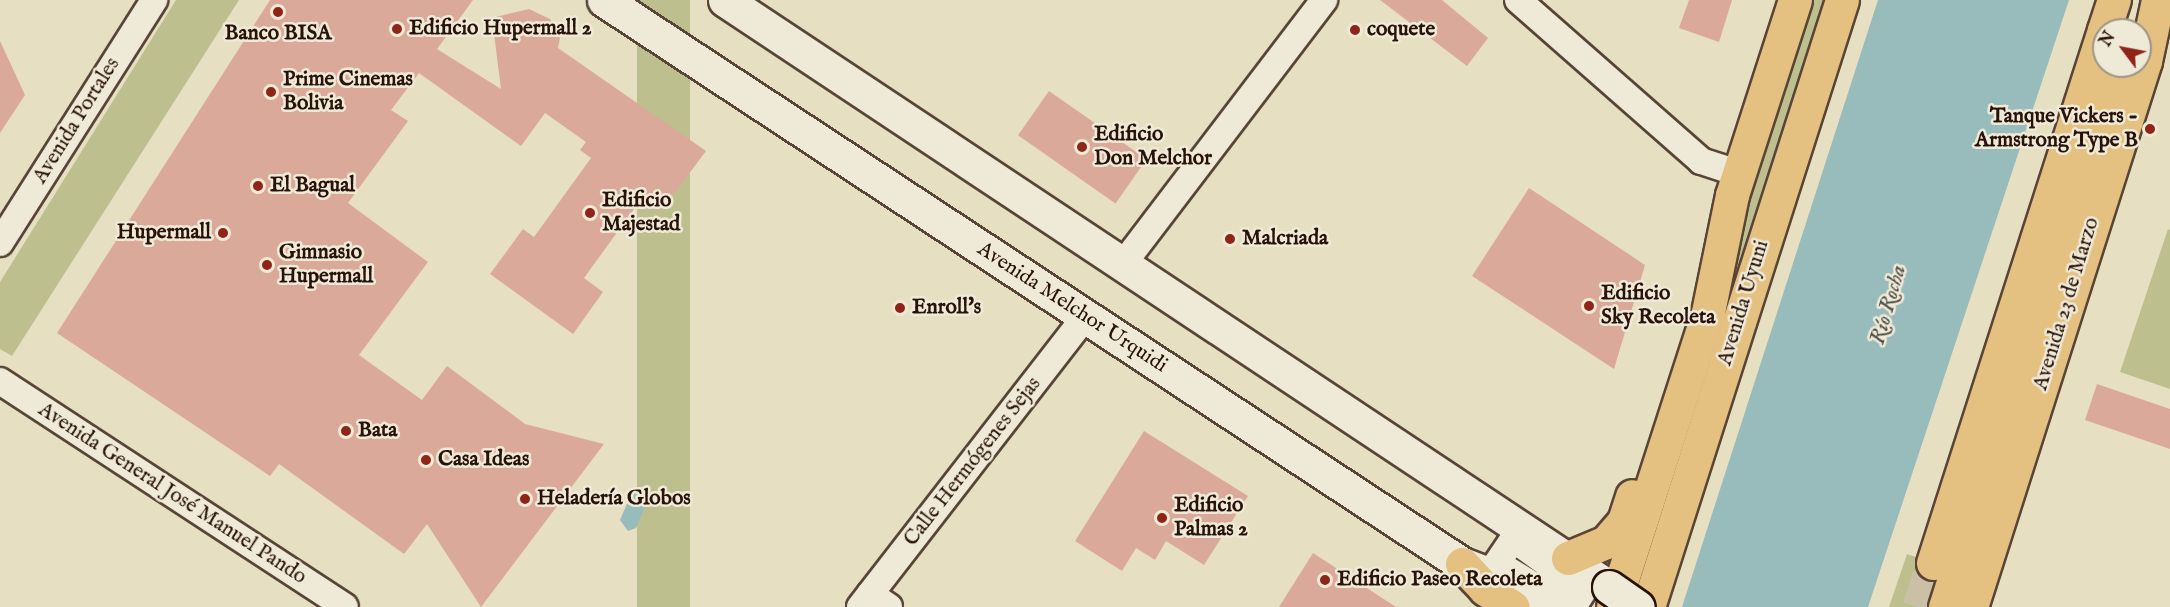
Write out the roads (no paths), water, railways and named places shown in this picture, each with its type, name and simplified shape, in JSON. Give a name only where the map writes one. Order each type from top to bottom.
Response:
[{"type":"main road","name":"Avenida Melchor Urquidi","points":[[604,0],[1462,564],[1494,576],[1545,607]]},
{"type":"main road","points":[[725,0],[1568,558],[1611,597],[1638,607]]},
{"type":"main road","name":"Avenida Uyuni","points":[[1611,597],[1708,312],[1735,184],[1795,0]]},
{"type":"main road","name":"Avenida Uyuni","points":[[1648,607],[1842,0]]},
{"type":"main road","points":[[2108,18],[2114,0]]},
{"type":"main road","points":[[2128,18],[2129,0]]},
{"type":"main road","name":"Avenida 23 de Marzo","points":[[1971,607],[2145,61],[2158,0]]},
{"type":"main road","points":[[1933,563],[2092,67]]},
{"type":"main road","points":[[1945,607],[2113,78]]},
{"type":"main road","points":[[1568,558],[1606,542],[1624,521],[1700,273],[1735,184]]},
{"type":"main road","points":[[1462,564],[1485,590],[1512,607]]},
{"type":"street","name":"Avenida Portales","points":[[0,243],[154,0]]},
{"type":"street","points":[[1123,264],[1324,0]]},
{"type":"street","points":[[1518,0],[1701,161],[1735,184]]},
{"type":"street","name":"Calle Hermógenes Sejas","points":[[873,603],[1085,316]]},
{"type":"street","name":"Avenida General José Manuel Pando","points":[[0,381],[345,607]]},
{"type":"water","name":"Río Rocha","points":[[1878,0],[2069,0],[1868,607],[1682,607]]},
{"type":"water","points":[[640,489],[649,498],[636,528],[628,531],[620,520],[633,490]]},
{"type":"tunnel","points":[[1919,607],[1933,563]]},
{"type":"place","name":"Banco BISA","points":[[278,12]]},
{"type":"place","name":"Edificio Hupermall 2","points":[[397,29]]},
{"type":"place","name":"coquete","points":[[1355,30]]},
{"type":"place","name":"Prime Cinemas Bolivia","points":[[271,92]]},
{"type":"place","name":"Tanque Vickers - Armstrong Type B","points":[[2150,129]]},
{"type":"place","name":"Edificio Don Melchor","points":[[1082,147]]},
{"type":"place","name":"El Bagual","points":[[258,186]]},
{"type":"place","name":"Edificio Majestad","points":[[590,213]]},
{"type":"place","name":"Hupermall","points":[[223,233]]},
{"type":"place","name":"Malcriada","points":[[1230,239]]},
{"type":"place","name":"Gimnasio Hupermall","points":[[267,265]]},
{"type":"place","name":"Edificio Sky Recoleta","points":[[1589,306]]},
{"type":"place","name":"Enroll's","points":[[900,308]]},
{"type":"place","name":"Bata","points":[[346,431]]},
{"type":"place","name":"Casa Ideas","points":[[426,460]]},
{"type":"place","name":"Heladería Globos","points":[[525,499]]},
{"type":"place","name":"Edificio Palmas 2","points":[[1162,518]]},
{"type":"place","name":"Edificio Paseo Recoleta","points":[[1325,580]]}]
